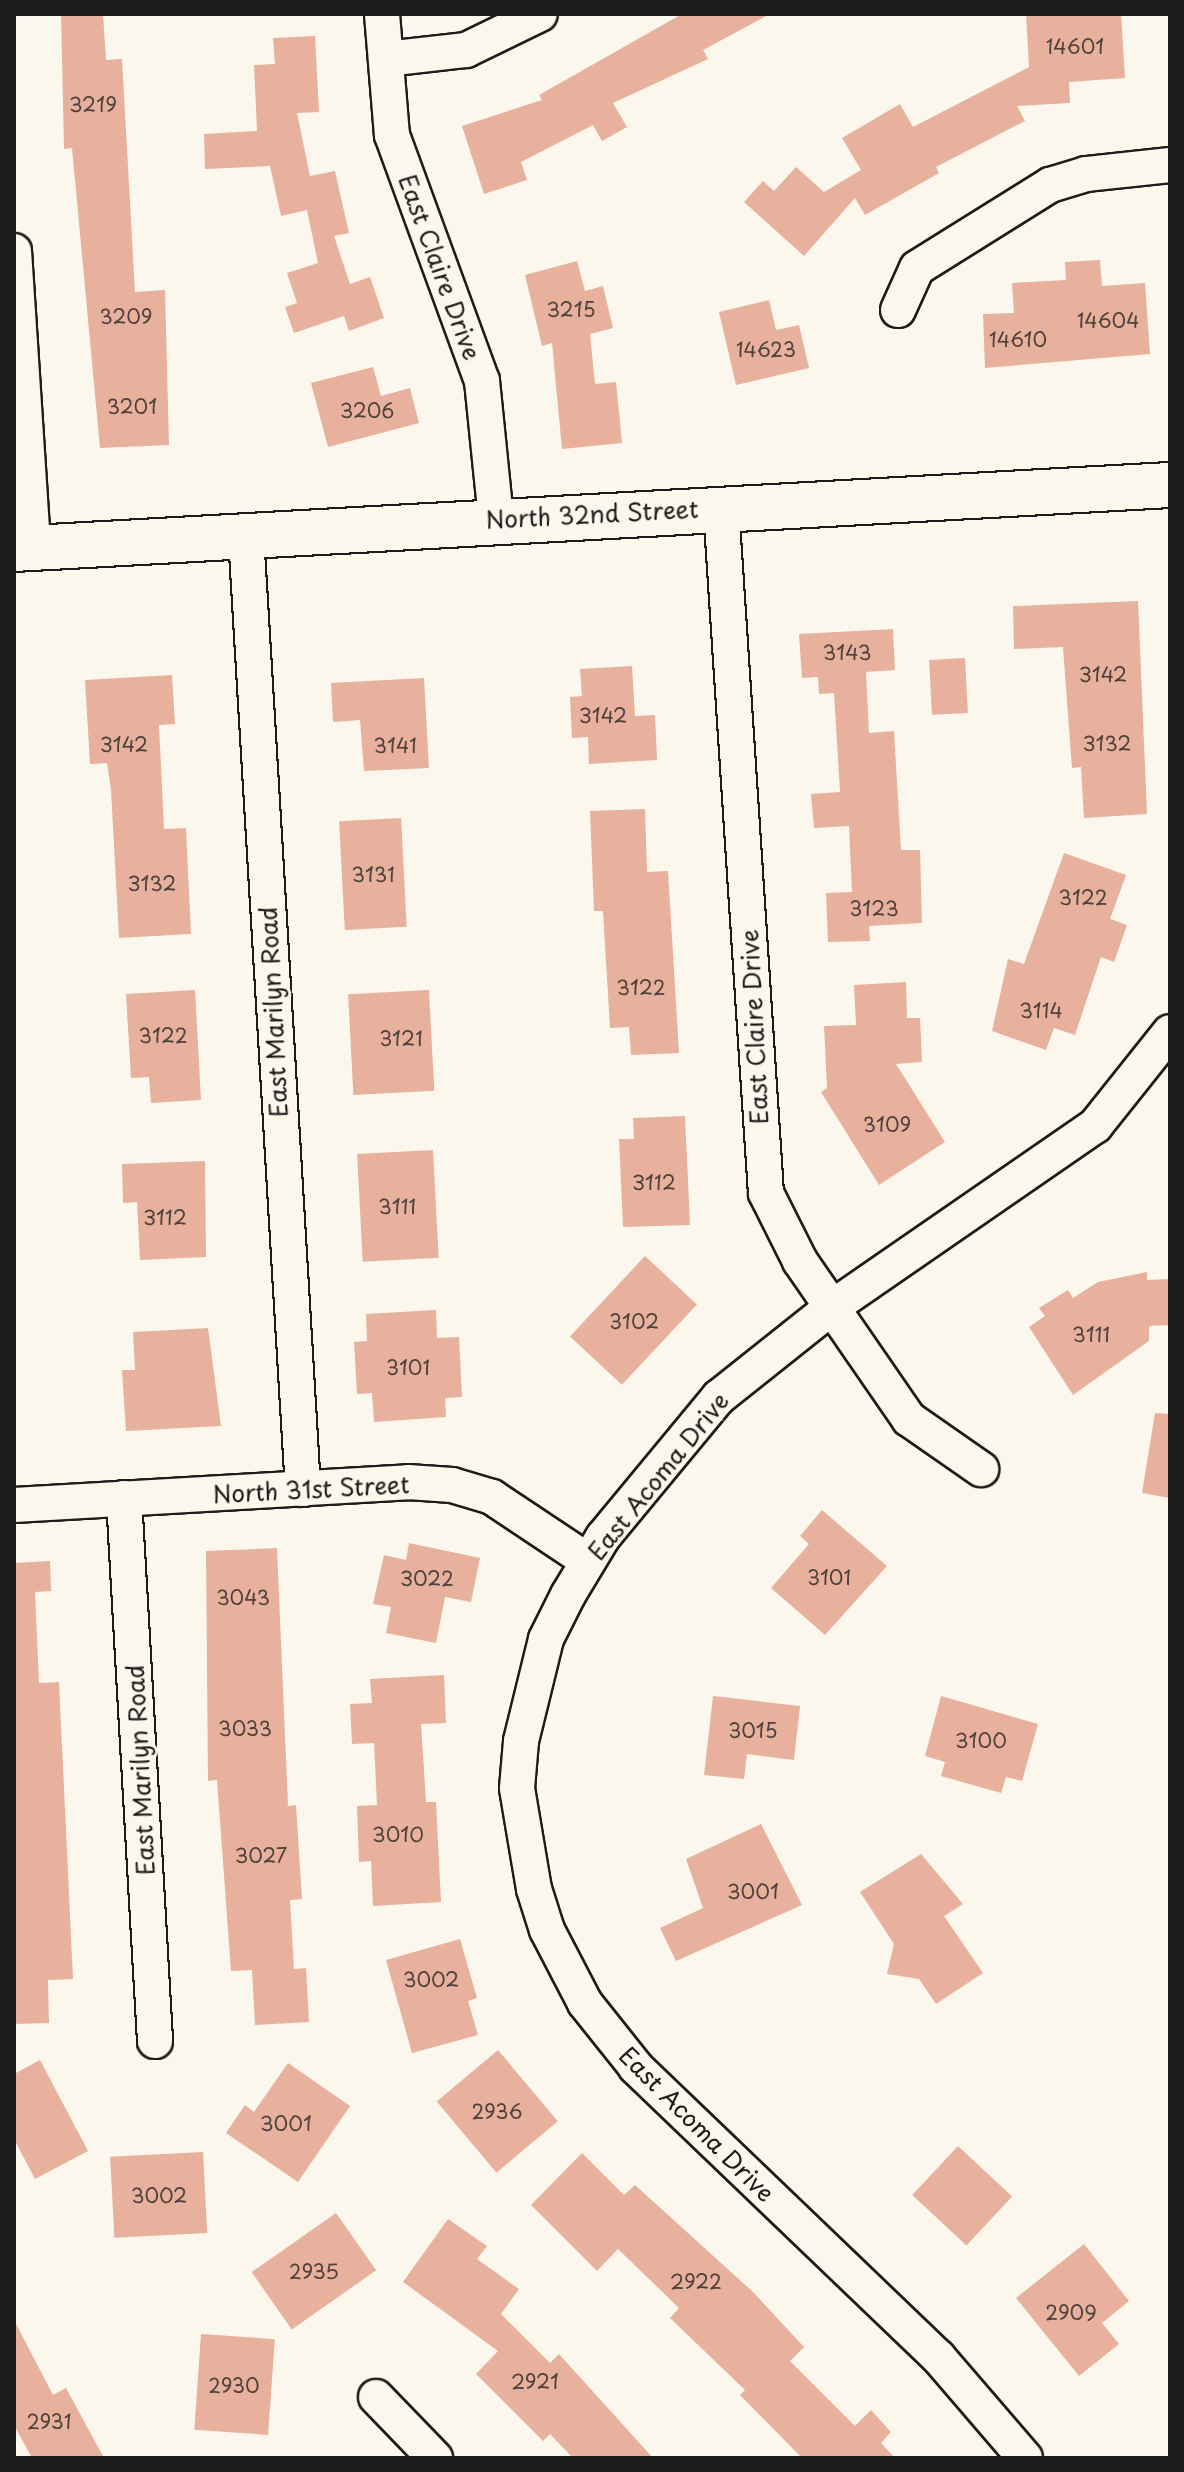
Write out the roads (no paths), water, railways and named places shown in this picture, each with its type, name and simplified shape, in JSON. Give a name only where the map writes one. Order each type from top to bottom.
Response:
[{"type":"main road","name":"North 32nd Street","points":[[23,548],[721,507],[1170,485]]},
{"type":"street","name":"East Claire Drive","points":[[382,14],[392,135],[482,381],[496,520]]},
{"type":"street","points":[[386,59],[466,50],[540,14]]},
{"type":"street","points":[[898,310],[917,268],[1050,185],[1086,174],[1170,165]]},
{"type":"street","points":[[14,251],[23,548]]},
{"type":"street","name":"East Claire Drive","points":[[721,507],[761,1159],[776,1220],[831,1308],[909,1419],[981,1469]]},
{"type":"street","name":"East Marilyn Road","points":[[246,535],[303,1489]]},
{"type":"street","name":"East Acoma Drive","points":[[1025,2458],[938,2357],[636,2067],[585,2003],[547,1930],[523,1840],[517,1788],[521,1741],[546,1639],[588,1561],[719,1397],[831,1308],[1095,1126],[1170,1032]]},
{"type":"street","name":"North 31st Street","points":[[14,1505],[303,1489],[452,1485],[492,1497],[588,1561]]},
{"type":"street","name":"East Marilyn Road","points":[[124,1498],[155,2041]]},
{"type":"street","points":[[376,2397],[435,2458]]}]
